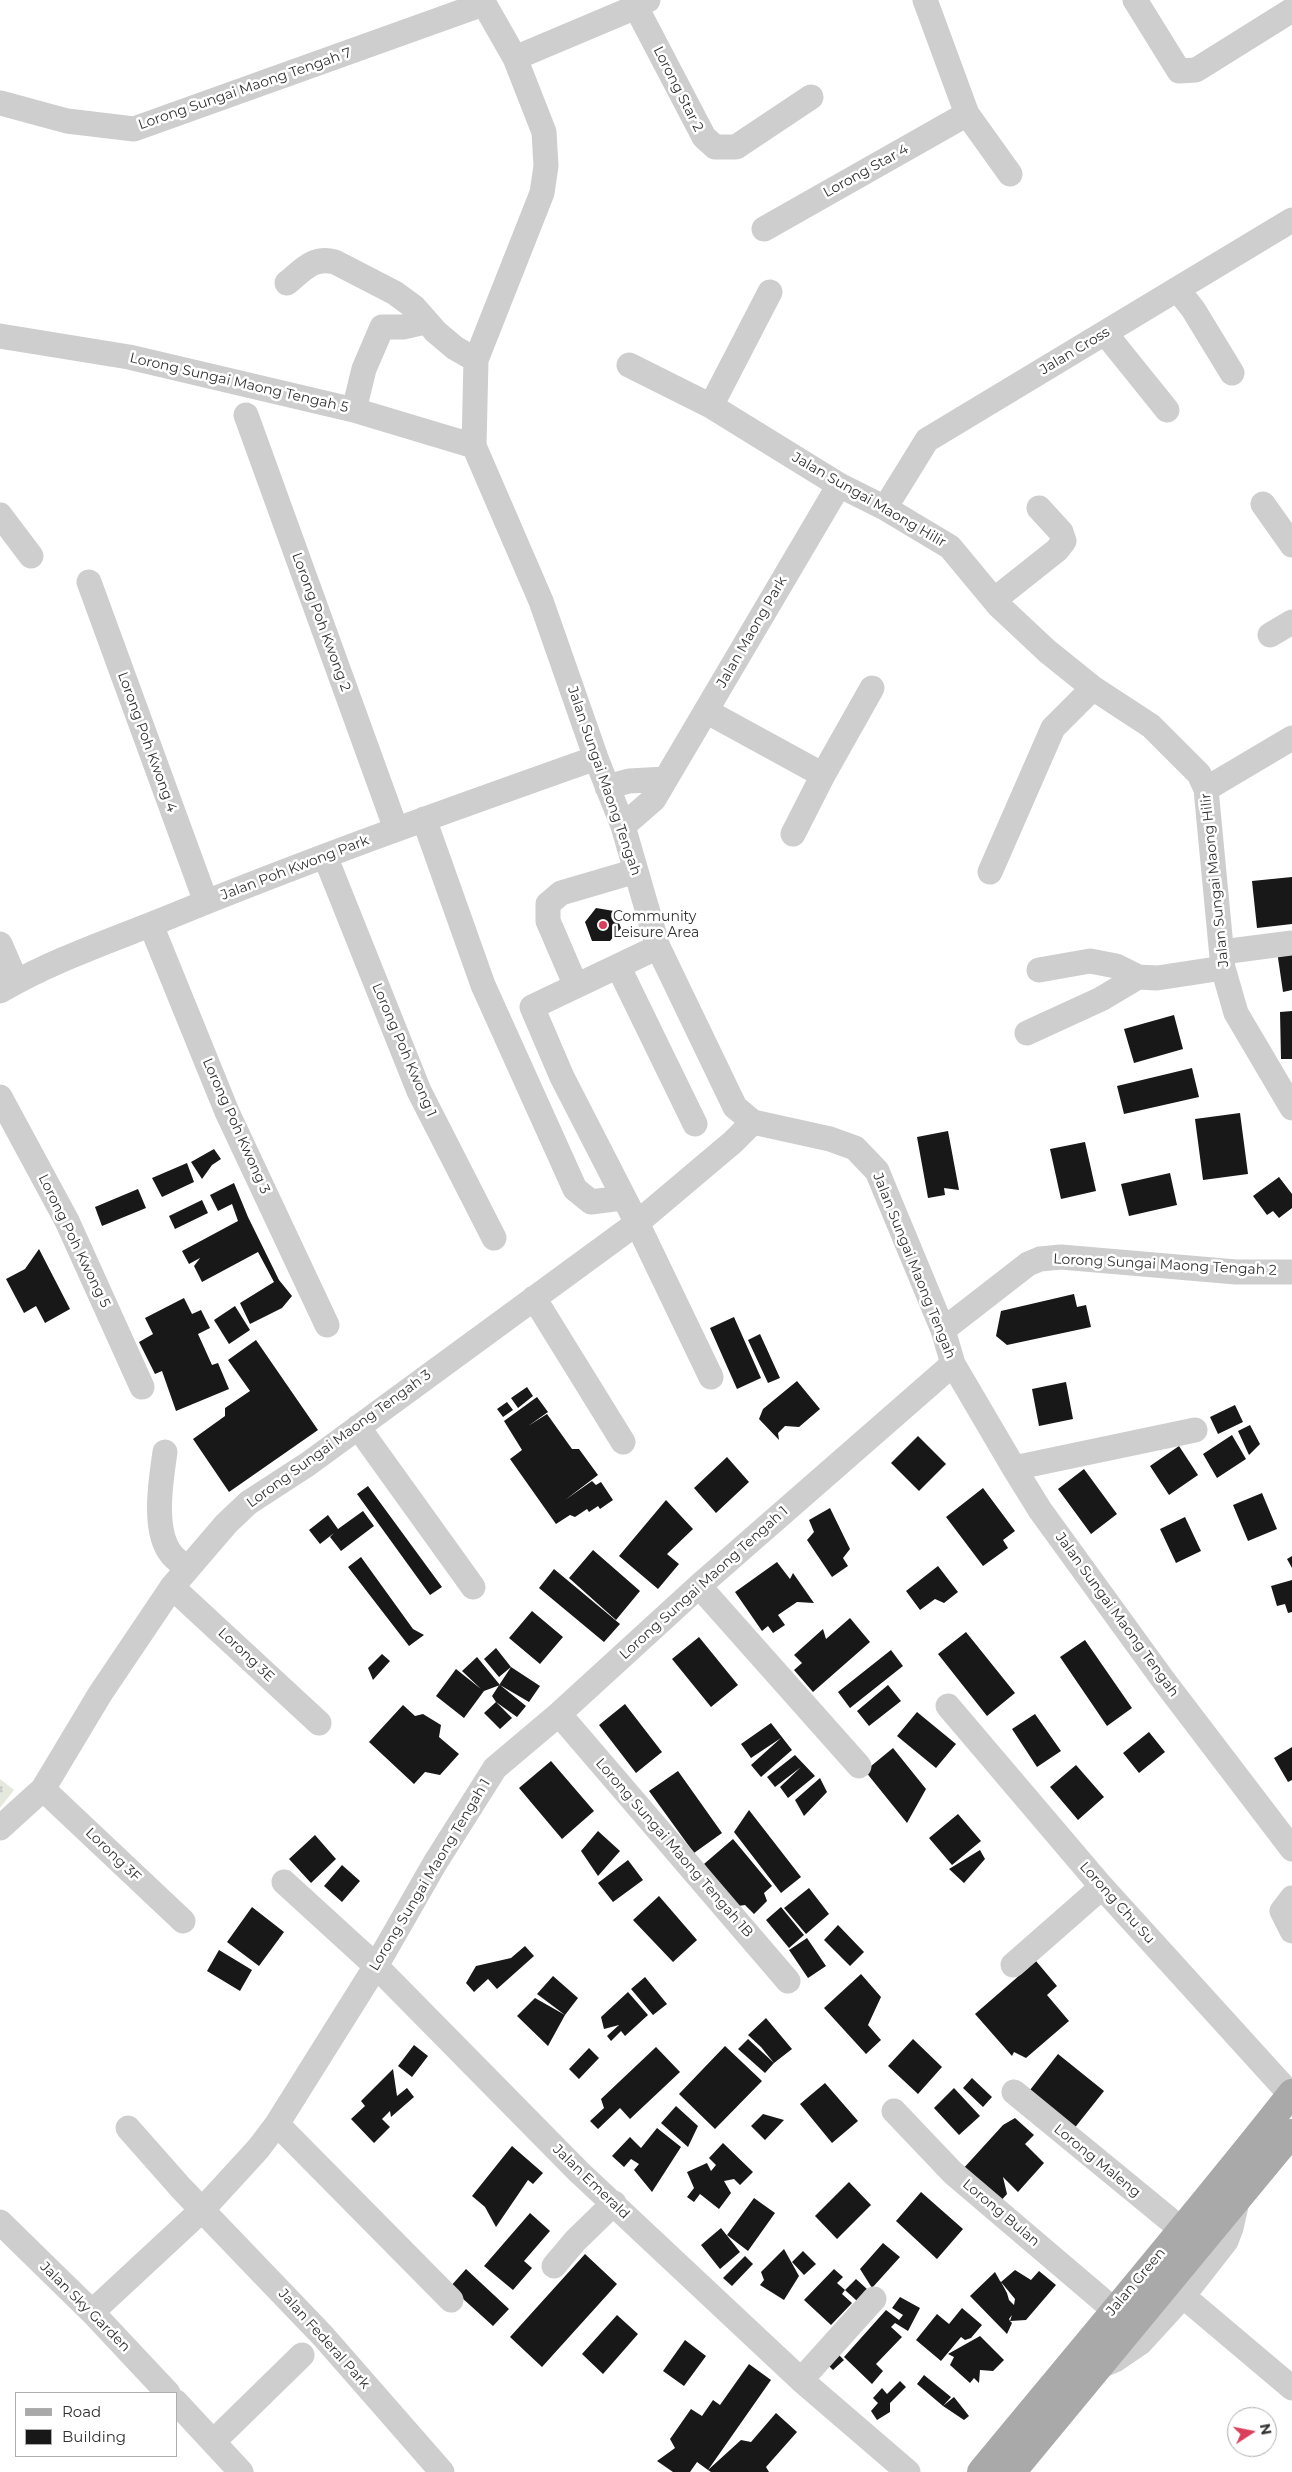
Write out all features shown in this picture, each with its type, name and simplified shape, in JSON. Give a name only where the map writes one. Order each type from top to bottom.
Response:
[{"type":"main road","name":"Jalan Green","points":[[981,2472],[1181,2229],[1233,2169],[1291,2094]]},
{"type":"main road","name":"Jalan Green","points":[[1012,2472],[1098,2367],[1176,2288],[1238,2197],[1292,2133]]},
{"type":"street","points":[[925,0],[967,114],[1010,174]]},
{"type":"street","points":[[1135,0],[1178,70],[1196,70],[1292,10]]},
{"type":"street","name":"Jalan Sungai Maong Tengah","points":[[482,2],[515,58],[544,132],[546,166],[542,193],[476,360],[474,446],[541,601],[596,758],[623,826],[658,947],[735,1107],[753,1122],[830,1139],[855,1148],[876,1171],[943,1330],[953,1364],[1014,1468],[1040,1510],[1164,1681],[1292,1849]]},
{"type":"street","name":"Lorong Sungai Maong Tengah 7","points":[[1,104],[67,121],[134,129],[482,2]]},
{"type":"street","points":[[515,58],[642,4]]},
{"type":"street","name":"Lorong Star 2","points":[[642,4],[704,137],[715,147],[736,147],[811,97]]},
{"type":"street","name":"Lorong Star 4","points":[[764,229],[967,114]]},
{"type":"street","name":"Jalan Cross","points":[[885,508],[927,440],[1292,220]]},
{"type":"street","points":[[287,283],[313,261],[325,259],[335,262],[395,293],[414,307],[425,322],[454,348],[476,360]]},
{"type":"street","points":[[1177,289],[1193,309],[1232,373]]},
{"type":"street","points":[[711,406],[770,292]]},
{"type":"street","points":[[354,410],[364,370],[382,327],[403,327],[425,322]]},
{"type":"street","points":[[1105,333],[1167,410]]},
{"type":"street","name":"Lorong Sungai Maong Tengah 5","points":[[0,336],[129,357],[354,410],[474,446]]},
{"type":"street","name":"Jalan Sungai Maong Hilir","points":[[628,365],[711,406],[839,485],[885,508],[950,547],[994,600],[1047,651],[1092,688],[1150,726],[1199,774],[1206,789],[1223,960],[1236,1013],[1292,1108]]},
{"type":"street","name":"Lorong Poh Kwong 2","points":[[246,415],[396,829]]},
{"type":"street","name":"Jalan Maong Park","points":[[623,826],[654,798],[839,485]]},
{"type":"street","points":[[1263,504],[1292,546]]},
{"type":"street","points":[[994,600],[1057,550],[1064,541],[1060,532],[1039,508]]},
{"type":"street","points":[[0,515],[31,556]]},
{"type":"street","name":"Lorong Poh Kwong 4","points":[[89,582],[206,902]]},
{"type":"street","points":[[1270,634],[1292,622]]},
{"type":"street","points":[[793,834],[823,775],[872,688]]},
{"type":"street","points":[[990,872],[1053,728],[1092,688]]},
{"type":"street","points":[[706,711],[823,775]]},
{"type":"street","points":[[1206,789],[1292,738]]},
{"type":"street","name":"Jalan Poh Kwong Park","points":[[8,986],[82,950],[151,925],[424,818],[596,758]]},
{"type":"street","points":[[607,787],[629,781],[665,779]]},
{"type":"street","points":[[424,818],[484,985],[575,1189],[591,1202],[622,1198]]},
{"type":"street","name":"Lorong Poh Kwong 1","points":[[325,856],[420,1091],[494,1238]]},
{"type":"street","points":[[576,986],[548,921],[548,904],[561,893],[636,871]]},
{"type":"street","name":"Lorong Poh Kwong 3","points":[[151,925],[227,1112],[327,1326]]},
{"type":"street","points":[[1039,970],[1090,961],[1116,966],[1138,977],[1157,978],[1292,943]]},
{"type":"street","points":[[0,944],[8,986]]},
{"type":"street","points":[[499,1020],[532,1007],[658,947]]},
{"type":"street","points":[[618,966],[695,1124]]},
{"type":"street","points":[[1027,1033],[1101,998],[1138,977]]},
{"type":"street","points":[[532,1007],[562,1077],[711,1377]]},
{"type":"street","name":"Lorong Poh Kwong 5","points":[[0,1098],[67,1221],[142,1387]]},
{"type":"street","name":"Lorong Sungai Maong Tengah 3","points":[[0,1828],[44,1789],[100,1694],[180,1577],[248,1502],[308,1464],[636,1223],[733,1142],[753,1122]]},
{"type":"street","name":"Lorong Sungai Maong Tengah 2","points":[[943,1330],[1028,1264],[1040,1259],[1061,1256],[1236,1272],[1292,1272]]},
{"type":"street","points":[[534,1298],[623,1442]]},
{"type":"street","name":"Lorong Sungai Maong Tengah 1","points":[[92,2312],[203,2209],[258,2149],[277,2124],[376,1966],[435,1863],[495,1768],[559,1714],[699,1586],[953,1364]]},
{"type":"street","points":[[358,1427],[472,1587]]},
{"type":"street","points":[[1014,1468],[1195,1430]]},
{"type":"street","name":"Lorong 3E","points":[[165,1452],[160,1489],[161,1529],[180,1577],[319,1723]]},
{"type":"street","points":[[699,1586],[859,1766]]},
{"type":"street","name":"Lorong Chu Su","points":[[948,1706],[1102,1887],[1291,2094]]},
{"type":"street","name":"Lorong Sungai Maong Tengah 1B","points":[[559,1714],[788,1981]]},
{"type":"street","name":"Lorong 3F","points":[[44,1789],[183,1922]]},
{"type":"street","name":"Jalan Emerald","points":[[284,1882],[376,1966],[553,2146],[801,2380],[908,2472]]},
{"type":"street","points":[[1013,1965],[1102,1887]]},
{"type":"street","points":[[1292,1898],[1282,1911],[1292,1931]]},
{"type":"street","name":"Lorong Maleng","points":[[1014,2092],[1181,2229]]},
{"type":"street","name":"Lorong Bulan","points":[[894,2111],[953,2173],[1114,2310]]},
{"type":"street","points":[[277,2124],[451,2300]]},
{"type":"street","name":"Jalan Federal Park","points":[[128,2128],[323,2336],[442,2472]]},
{"type":"street","points":[[554,2266],[575,2241],[614,2203]]},
{"type":"street","name":"Jalan Sky Garden","points":[[0,2222],[92,2312],[167,2392]]},
{"type":"street","points":[[1176,2288],[1292,2388]]},
{"type":"street","points":[[801,2380],[874,2299]]},
{"type":"street","points":[[214,2441],[302,2356]]},
{"type":"street","points":[[178,2404],[241,2472]]},
{"type":"path","points":[[0,1787],[3,1789],[0,1792]]},
{"type":"shaded area","points":[[0,1779],[14,1790],[0,1808]]},
{"type":"building","points":[[1292,877],[1292,924],[1257,928],[1252,881]]},
{"type":"building","name":"Community Leisure Area","points":[[596,908],[614,911],[621,928],[610,941],[592,941],[585,922]]},
{"type":"building","points":[[1292,949],[1292,990],[1283,992],[1277,951]]},
{"type":"building","points":[[1292,1011],[1292,1059],[1281,1059],[1280,1012]]},
{"type":"building","points":[[1174,1015],[1183,1049],[1134,1063],[1124,1029]]},
{"type":"building","points":[[1192,1068],[1199,1097],[1124,1114],[1117,1086]]},
{"type":"building","points":[[1240,1113],[1248,1174],[1203,1180],[1195,1119]]},
{"type":"building","points":[[948,1131],[959,1190],[944,1188],[945,1195],[928,1198],[917,1137]]},
{"type":"building","points":[[1085,1142],[1096,1191],[1061,1199],[1050,1149]]},
{"type":"building","points":[[214,1149],[221,1159],[212,1165],[202,1179],[191,1162]]},
{"type":"building","points":[[187,1163],[194,1182],[162,1197],[152,1178]]},
{"type":"building","points":[[1170,1173],[1177,1205],[1129,1216],[1121,1184]]},
{"type":"building","points":[[1279,1177],[1292,1194],[1292,1208],[1279,1218],[1273,1211],[1267,1215],[1253,1196]]},
{"type":"building","points":[[234,1183],[248,1217],[279,1280],[292,1296],[282,1308],[250,1324],[240,1303],[274,1282],[258,1252],[202,1282],[194,1266],[200,1258],[189,1264],[182,1251],[238,1221],[232,1204],[218,1211],[210,1195]]},
{"type":"building","points":[[138,1189],[146,1208],[102,1226],[95,1207]]},
{"type":"building","points":[[202,1200],[208,1213],[175,1229],[169,1216]]},
{"type":"building","points":[[39,1249],[70,1309],[45,1323],[36,1306],[24,1313],[6,1279],[25,1269]]},
{"type":"building","points":[[1074,1294],[1077,1307],[1086,1305],[1091,1327],[1007,1345],[996,1336],[1001,1311]]},
{"type":"building","points":[[184,1298],[192,1314],[201,1310],[210,1328],[198,1334],[212,1365],[218,1363],[229,1389],[176,1411],[162,1371],[155,1374],[139,1342],[153,1334],[145,1318]]},
{"type":"building","points":[[235,1306],[250,1330],[229,1344],[214,1320]]},
{"type":"building","points":[[734,1317],[761,1378],[737,1389],[710,1328]]},
{"type":"building","points":[[760,1334],[780,1378],[768,1383],[748,1340]]},
{"type":"building","points":[[256,1340],[318,1430],[229,1492],[193,1439],[225,1416],[225,1408],[250,1391],[228,1360]]},
{"type":"building","points":[[797,1381],[820,1409],[799,1427],[785,1426],[778,1433],[779,1440],[759,1419],[763,1409]]},
{"type":"building","points":[[1066,1382],[1073,1419],[1039,1426],[1032,1389]]},
{"type":"building","points":[[527,1387],[533,1396],[518,1408],[511,1398]]},
{"type":"building","points":[[537,1397],[548,1412],[528,1426],[547,1414],[572,1449],[579,1449],[598,1475],[565,1500],[592,1481],[596,1485],[601,1482],[613,1500],[600,1509],[598,1506],[589,1512],[587,1509],[575,1517],[570,1515],[556,1524],[510,1459],[522,1450],[504,1421]]},
{"type":"building","points":[[507,1402],[513,1410],[503,1417],[497,1409]]},
{"type":"building","points":[[1235,1405],[1243,1422],[1218,1434],[1210,1417]]},
{"type":"building","points":[[1250,1425],[1260,1444],[1249,1455],[1238,1431]]},
{"type":"building","points":[[1232,1435],[1246,1459],[1217,1478],[1203,1454]]},
{"type":"building","points":[[918,1436],[946,1464],[919,1491],[891,1463]]},
{"type":"building","points":[[1179,1446],[1198,1475],[1169,1495],[1150,1466]]},
{"type":"building","points":[[727,1457],[749,1482],[716,1513],[694,1488]]},
{"type":"building","points":[[1084,1469],[1117,1514],[1091,1534],[1058,1489]]},
{"type":"building","points":[[368,1486],[442,1587],[430,1595],[357,1494]]},
{"type":"building","points":[[983,1488],[1015,1531],[1003,1540],[1008,1548],[983,1566],[946,1517]]},
{"type":"building","points":[[1262,1493],[1277,1529],[1248,1541],[1233,1505]]},
{"type":"building","points":[[666,1500],[693,1529],[667,1554],[679,1564],[658,1589],[619,1556]]},
{"type":"building","points":[[830,1508],[850,1549],[843,1558],[848,1566],[832,1577],[807,1540],[814,1532],[809,1520]]},
{"type":"building","points":[[363,1511],[374,1526],[341,1551],[330,1537],[334,1533],[320,1544],[309,1530],[328,1515],[338,1529]]},
{"type":"building","points":[[1185,1517],[1201,1551],[1176,1563],[1160,1529]]},
{"type":"building","points":[[593,1550],[640,1591],[616,1620],[569,1578]]},
{"type":"building","points":[[1292,1556],[1292,1568],[1287,1559]]},
{"type":"building","points":[[361,1557],[413,1629],[424,1635],[409,1646],[348,1567]]},
{"type":"building","points":[[777,1562],[790,1579],[793,1573],[814,1603],[797,1602],[778,1615],[785,1625],[773,1633],[768,1626],[762,1631],[735,1592]]},
{"type":"building","points":[[938,1566],[958,1592],[944,1603],[935,1599],[920,1610],[906,1591]]},
{"type":"building","points":[[554,1569],[620,1624],[604,1642],[539,1588]]},
{"type":"building","points":[[1292,1580],[1292,1612],[1288,1613],[1285,1604],[1277,1606],[1271,1586]]},
{"type":"building","points":[[532,1611],[563,1637],[540,1664],[509,1638]]},
{"type":"building","points":[[850,1618],[870,1642],[813,1692],[794,1670],[802,1663],[794,1655],[823,1629],[826,1639]]},
{"type":"building","points":[[966,1632],[1015,1693],[987,1716],[938,1654]]},
{"type":"building","points":[[699,1637],[738,1685],[711,1707],[672,1659]]},
{"type":"building","points":[[1085,1640],[1132,1708],[1107,1726],[1060,1657]]},
{"type":"building","points":[[496,1648],[511,1667],[499,1677],[484,1659]]},
{"type":"building","points":[[891,1650],[903,1666],[850,1708],[838,1692]]},
{"type":"building","points":[[382,1654],[390,1661],[373,1680],[368,1668]]},
{"type":"building","points":[[477,1657],[500,1685],[484,1691],[464,1718],[436,1696],[456,1669],[481,1689],[462,1671]]},
{"type":"building","points":[[511,1667],[540,1686],[529,1702],[500,1685],[526,1706],[517,1717],[496,1702],[492,1696]]},
{"type":"building","points":[[888,1685],[901,1701],[869,1726],[857,1711]]},
{"type":"building","points":[[496,1702],[512,1718],[500,1729],[484,1713]]},
{"type":"building","points":[[625,1704],[662,1752],[636,1773],[599,1725]]},
{"type":"building","points":[[403,1705],[415,1716],[423,1714],[441,1725],[439,1737],[459,1754],[440,1775],[425,1772],[414,1784],[369,1742]]},
{"type":"building","points":[[917,1712],[956,1744],[936,1768],[897,1736]]},
{"type":"building","points":[[1035,1714],[1061,1751],[1037,1767],[1012,1729]]},
{"type":"building","points":[[771,1723],[792,1750],[761,1777],[751,1765],[781,1738],[751,1758],[741,1744]]},
{"type":"building","points":[[1149,1732],[1165,1752],[1139,1773],[1123,1753]]},
{"type":"building","points":[[1292,1747],[1292,1780],[1288,1782],[1274,1758]]},
{"type":"building","points":[[893,1748],[926,1789],[907,1823],[865,1771]]},
{"type":"building","points":[[795,1755],[815,1776],[788,1798],[780,1787],[801,1767],[775,1787],[767,1777]]},
{"type":"building","points":[[551,1761],[594,1811],[562,1839],[519,1788]]},
{"type":"building","points":[[1076,1765],[1104,1797],[1078,1820],[1050,1787]]},
{"type":"building","points":[[678,1771],[722,1833],[694,1853],[649,1791]]},
{"type":"building","points":[[820,1778],[827,1792],[804,1816],[795,1800]]},
{"type":"building","points":[[749,1810],[801,1877],[781,1893],[734,1832]]},
{"type":"building","points":[[958,1814],[981,1841],[952,1865],[929,1838]]},
{"type":"building","points":[[598,1831],[620,1851],[598,1876],[581,1851]]},
{"type":"building","points":[[315,1835],[336,1859],[311,1883],[289,1859]]},
{"type":"building","points":[[733,1839],[772,1886],[764,1893],[767,1901],[754,1914],[745,1905],[738,1906],[704,1864]]},
{"type":"building","points":[[980,1850],[985,1859],[964,1883],[949,1869]]},
{"type":"building","points":[[628,1860],[643,1880],[613,1902],[598,1883]]},
{"type":"building","points":[[342,1865],[360,1881],[342,1902],[324,1886]]},
{"type":"building","points":[[809,1888],[829,1914],[806,1934],[784,1908]]},
{"type":"building","points":[[659,1896],[697,1940],[673,1962],[633,1920]]},
{"type":"building","points":[[252,1907],[284,1932],[259,1966],[227,1942]]},
{"type":"building","points":[[781,1907],[804,1935],[789,1948],[766,1920]]},
{"type":"building","points":[[838,1925],[864,1952],[850,1966],[824,1940]]},
{"type":"building","points":[[807,1938],[826,1966],[808,1978],[789,1950]]},
{"type":"building","points":[[525,1946],[534,1956],[497,1989],[488,1979],[474,1992],[466,1983],[476,1966],[511,1958]]},
{"type":"building","points":[[219,1950],[252,1970],[240,1991],[207,1971]]},
{"type":"building","points":[[1036,1961],[1057,1986],[1047,1995],[1069,2021],[1026,2058],[1014,2052],[1012,2056],[975,2014]]},
{"type":"building","points":[[861,1974],[881,1997],[868,2025],[881,2040],[866,2054],[824,2008]]},
{"type":"building","points":[[553,1976],[578,1998],[565,2015],[537,1994]]},
{"type":"building","points":[[645,1977],[667,2004],[653,2015],[631,1989]]},
{"type":"building","points":[[628,1992],[648,2015],[625,2036],[621,2031],[611,2041],[607,2036],[619,2025],[604,2029],[601,2017]]},
{"type":"building","points":[[535,1998],[565,2015],[548,2046],[517,2016]]},
{"type":"building","points":[[766,2018],[792,2049],[774,2063],[748,2035]]},
{"type":"building","points":[[748,2039],[774,2063],[765,2073],[738,2049]]},
{"type":"building","points":[[913,2039],[942,2067],[918,2094],[888,2066]]},
{"type":"building","points":[[414,2045],[428,2056],[412,2077],[398,2066]]},
{"type":"building","points":[[725,2046],[762,2081],[715,2129],[679,2094]]},
{"type":"building","points":[[656,2047],[680,2072],[630,2119],[620,2108],[598,2129],[590,2121],[604,2108],[601,2099]]},
{"type":"building","points":[[589,2048],[599,2058],[579,2079],[569,2069]]},
{"type":"building","points":[[1058,2054],[1104,2091],[1073,2130],[1023,2099]]},
{"type":"building","points":[[393,2069],[397,2096],[407,2088],[414,2097],[391,2117],[390,2111],[382,2119],[390,2127],[374,2143],[351,2119],[365,2106],[361,2101]]},
{"type":"building","points":[[972,2078],[992,2097],[983,2107],[963,2088]]},
{"type":"building","points":[[825,2083],[858,2121],[832,2143],[800,2104]]},
{"type":"building","points":[[954,2088],[980,2116],[959,2135],[934,2108]]},
{"type":"building","points":[[676,2106],[698,2126],[688,2147],[661,2123]]},
{"type":"building","points":[[763,2114],[784,2120],[765,2140],[751,2126]]},
{"type":"building","points":[[1015,2118],[1034,2135],[1025,2144],[1044,2163],[1018,2192],[1003,2177],[1007,2194],[998,2204],[962,2170],[1003,2125]]},
{"type":"building","points":[[657,2128],[681,2147],[652,2192],[634,2170],[639,2164],[631,2159],[624,2167],[612,2156],[630,2137],[641,2148]]},
{"type":"building","points":[[723,2143],[753,2172],[740,2185],[734,2179],[724,2181],[731,2193],[719,2209],[700,2194],[694,2202],[687,2197],[694,2188],[687,2172],[707,2163],[711,2171],[716,2165],[709,2158]]},
{"type":"building","points":[[512,2146],[543,2173],[533,2184],[528,2180],[496,2227],[485,2207],[472,2196]]},
{"type":"building","points":[[849,2182],[871,2205],[837,2239],[815,2216]]},
{"type":"building","points":[[921,2192],[963,2229],[937,2259],[896,2221]]},
{"type":"building","points":[[754,2198],[775,2213],[748,2251],[727,2235]]},
{"type":"building","points":[[530,2213],[550,2231],[524,2261],[532,2268],[513,2290],[484,2266]]},
{"type":"building","points":[[721,2228],[740,2252],[720,2269],[701,2245]]},
{"type":"building","points":[[883,2243],[900,2257],[872,2288],[860,2269]]},
{"type":"building","points":[[784,2249],[799,2276],[784,2300],[760,2285],[764,2280],[761,2272]]},
{"type":"building","points":[[803,2251],[816,2264],[804,2275],[792,2262]]},
{"type":"building","points":[[585,2254],[617,2284],[542,2367],[510,2337]]},
{"type":"building","points":[[745,2256],[753,2264],[732,2286],[723,2278]]},
{"type":"building","points":[[466,2269],[509,2309],[493,2326],[450,2287]]},
{"type":"building","points":[[834,2269],[843,2277],[837,2283],[845,2290],[842,2294],[852,2303],[831,2325],[804,2300]]},
{"type":"building","points":[[1015,2270],[1031,2280],[1039,2271],[1056,2285],[1026,2320],[1010,2321],[1012,2323],[1007,2334],[970,2296],[995,2272],[1001,2282]],"holes":[[[1001,2282],[1015,2299],[1014,2305],[1009,2300]]]},
{"type":"building","points":[[856,2279],[867,2289],[857,2301],[845,2290]]},
{"type":"building","points":[[900,2297],[920,2308],[908,2331],[895,2323],[891,2327],[902,2337],[876,2364],[883,2371],[872,2384],[844,2357],[886,2310],[899,2320],[903,2315],[892,2308]]},
{"type":"building","points":[[962,2308],[982,2325],[971,2338],[965,2340],[961,2337],[941,2361],[916,2340],[937,2314],[949,2324]]},
{"type":"building","points":[[617,2315],[638,2334],[603,2374],[582,2354]]},
{"type":"building","points":[[980,2336],[1004,2360],[993,2371],[980,2370],[979,2383],[974,2378],[970,2383],[950,2365],[954,2357],[948,2354]]},
{"type":"building","points":[[685,2340],[706,2356],[684,2386],[663,2371]]},
{"type":"building","points":[[835,2351],[844,2360],[833,2370],[824,2361]]},
{"type":"building","points":[[749,2364],[771,2380],[708,2470],[697,2462],[690,2472],[673,2472],[657,2461],[675,2448],[670,2439],[691,2409],[702,2416],[713,2400],[720,2405]]},
{"type":"building","points":[[924,2375],[951,2397],[943,2406],[917,2384]]},
{"type":"building","points":[[900,2381],[906,2387],[890,2403],[890,2412],[877,2420],[871,2411],[878,2403],[873,2398],[882,2388],[887,2394]]},
{"type":"building","points":[[954,2397],[969,2416],[964,2420],[943,2406]]},
{"type":"building","points":[[776,2413],[797,2432],[766,2467],[769,2472],[711,2472],[708,2470],[741,2440],[751,2442]]},
{"type":"place","name":"Community Leisure Area","points":[[603,925]]}]
